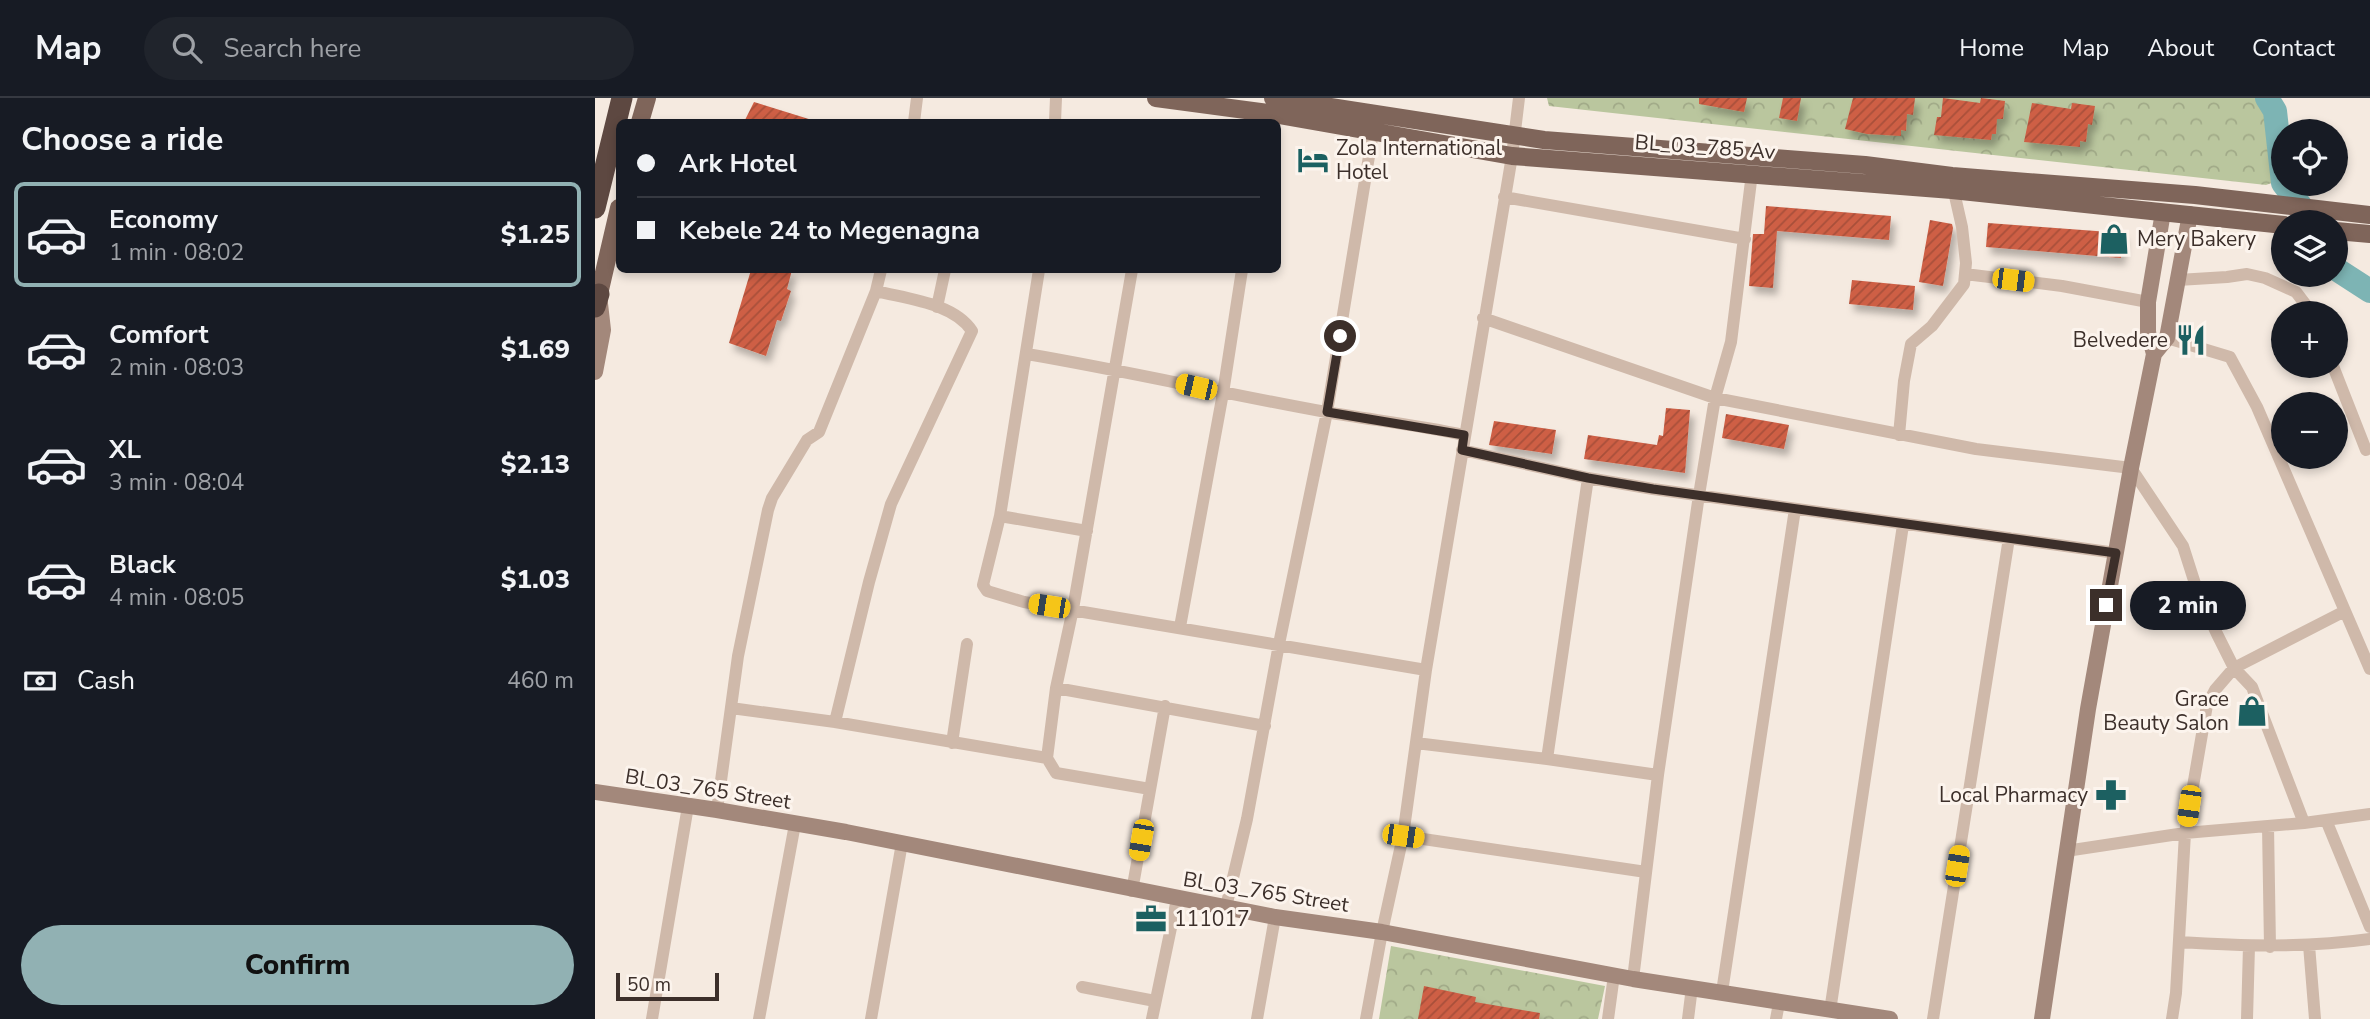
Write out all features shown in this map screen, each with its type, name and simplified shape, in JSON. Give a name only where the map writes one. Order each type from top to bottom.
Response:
[{"type":"highway","points":[[617,119],[622,98]]},
{"type":"highway","points":[[595,208],[616,122]]},
{"type":"main road","points":[[641,119],[647,98]]},
{"type":"main road","name":"BL_03_785 Av","points":[[1156,98],[1632,149],[1865,165],[1952,183],[2162,212],[2271,224]]},
{"type":"main road","name":"BL_03_785 Av","points":[[1269,111],[1512,156],[1752,173],[2258,202],[2370,215]]},
{"type":"main road","points":[[597,300],[616,221]]},
{"type":"main road","points":[[2348,232],[2370,234]]},
{"type":"street","points":[[914,119],[917,98]]},
{"type":"street","points":[[1055,119],[1056,98]]},
{"type":"street","points":[[1366,1019],[1403,836],[1426,670],[1512,156],[1519,98]]},
{"type":"street","points":[[1226,907],[1247,820],[1279,644],[1327,412],[1373,132]]},
{"type":"street","points":[[1633,979],[1658,775],[1699,495],[1715,398],[1731,342],[1752,173]]},
{"type":"street","points":[[1899,435],[1911,344],[1933,326],[1964,284],[1962,227],[1952,183]]},
{"type":"street","points":[[1504,197],[1745,239]]},
{"type":"street","points":[[2042,1019],[2066,851],[2116,553],[2154,354],[2148,332],[2148,302],[2162,212]]},
{"type":"street","points":[[2154,354],[2167,338],[2190,214]]},
{"type":"street","points":[[717,810],[737,656],[772,498],[807,440],[819,432],[876,291],[880,273]]},
{"type":"street","points":[[937,307],[944,273]]},
{"type":"street","points":[[1039,273],[1000,516],[983,584],[987,591],[1024,602],[1426,670]]},
{"type":"street","points":[[1132,273],[1073,610],[1056,688],[1047,758],[1056,773],[1150,789]]},
{"type":"street","points":[[1180,627],[1223,393],[1242,273]]},
{"type":"street","points":[[1965,274],[2062,286],[2148,302]]},
{"type":"street","points":[[2178,280],[2247,274],[2265,278],[2295,292],[2302,301]]},
{"type":"street","points":[[835,722],[891,504],[972,331],[964,319],[937,307],[876,291]]},
{"type":"street","points":[[595,372],[603,330],[597,300]]},
{"type":"street","points":[[1483,318],[1715,398],[1976,449],[2131,468],[2183,546],[2198,593],[2234,668],[2252,687],[2304,823]]},
{"type":"street","points":[[2167,338],[2230,357],[2257,407],[2370,669]]},
{"type":"street","points":[[1027,354],[1116,369],[1223,393],[1464,435]]},
{"type":"street","points":[[2338,378],[2367,450]]},
{"type":"street","points":[[1462,450],[1588,478],[1903,525],[2116,553]]},
{"type":"street","points":[[1547,758],[1588,478]]},
{"type":"street","points":[[1722,992],[1795,509]]},
{"type":"street","points":[[1000,516],[1087,531]]},
{"type":"street","points":[[1830,1011],[1903,525]]},
{"type":"street","points":[[1933,1019],[2009,538]]},
{"type":"street","points":[[2172,1019],[2185,833],[2207,705],[2215,690],[2234,668],[2345,611]]},
{"type":"street","points":[[952,743],[967,644]]},
{"type":"street","points":[[1056,688],[1265,726]]},
{"type":"street","points":[[1132,891],[1165,706]]},
{"type":"street","points":[[730,708],[835,722],[1047,758]]},
{"type":"street","points":[[1416,743],[1547,758],[1658,775]]},
{"type":"street","name":"Bl_03_765 Street","points":[[595,792],[717,810],[902,843],[1132,891],[1275,917],[1382,932],[1633,979],[1722,992],[1777,1011],[1830,1011],[1890,1019]]},
{"type":"street","points":[[652,1019],[688,806]]},
{"type":"street","points":[[2066,851],[2185,833],[2304,823],[2370,814]]},
{"type":"street","points":[[2326,820],[2369,921]]},
{"type":"street","points":[[759,1019],[796,824]]},
{"type":"street","points":[[2268,826],[2270,947]]},
{"type":"street","points":[[1403,836],[1646,873]]},
{"type":"street","points":[[871,1019],[902,843]]},
{"type":"street","points":[[1151,1019],[1177,899]]},
{"type":"street","points":[[1257,1019],[1275,917]]},
{"type":"street","points":[[2179,942],[2270,947],[2370,939]]},
{"type":"street","points":[[2309,945],[2315,1019]]},
{"type":"street","points":[[2247,1019],[2249,946]]},
{"type":"street","points":[[1608,1019],[1614,975]]},
{"type":"street","points":[[1082,987],[1155,1001]]},
{"type":"street","points":[[1688,1019],[1692,987]]},
{"type":"green space","points":[[1547,98],[2270,98],[2277,119],[2271,119],[2271,183],[2266,185],[1549,106]]},
{"type":"green space","points":[[1391,946],[1605,986],[1598,1019],[1379,1019]]},
{"type":"building","points":[[1699,98],[1747,98],[1744,112],[1699,104]]},
{"type":"building","points":[[1783,98],[1801,98],[1797,121],[1779,118]]},
{"type":"building","points":[[1853,98],[1915,98],[1913,115],[1907,114],[1906,131],[1901,130],[1901,136],[1867,134],[1845,129]]},
{"type":"building","points":[[1943,98],[1980,103],[1981,98],[2005,101],[2003,119],[1997,119],[1996,134],[1992,134],[1991,140],[1934,135],[1937,117],[1941,117]]},
{"type":"building","points":[[754,102],[809,119],[746,119]]},
{"type":"building","points":[[2032,103],[2071,109],[2072,103],[2095,106],[2092,125],[2088,124],[2086,142],[2080,141],[2080,147],[2024,142]]},
{"type":"building","points":[[1766,206],[1891,216],[1889,240],[1777,231],[1773,288],[1749,286],[1753,234],[1764,234]]},
{"type":"building","points":[[1930,220],[1952,224],[1953,228],[1943,286],[1919,282]]},
{"type":"building","points":[[1988,223],[2123,233],[2121,258],[1986,247]]},
{"type":"building","points":[[750,273],[791,273],[787,289],[791,291],[781,321],[777,320],[766,356],[729,343]]},
{"type":"building","points":[[1852,280],[1915,286],[1913,310],[1849,304]]},
{"type":"building","points":[[1666,408],[1690,410],[1685,473],[1584,459],[1588,435],[1657,445],[1659,435],[1663,436]]},
{"type":"building","points":[[1726,414],[1789,425],[1784,449],[1722,438]]},
{"type":"building","points":[[1494,421],[1556,430],[1552,454],[1489,445]]},
{"type":"building","points":[[1424,986],[1476,997],[1475,1002],[1540,1013],[1539,1019],[1418,1019]]},
{"type":"waterway","points":[[2267,98],[2275,111],[2283,183],[2304,210]]},
{"type":"waterway","points":[[2348,277],[2370,291]]},
{"type":"place","name":"Zola International Hotel","points":[[1313,160]]},
{"type":"place","name":"Mery Bakery","points":[[2114,239]]},
{"type":"place","name":"Belvedere","points":[[2191,340]]},
{"type":"place","name":"Grace Beauty Salon","points":[[2252,711]]},
{"type":"place","name":"Local Pharmacy","points":[[2111,795]]},
{"type":"place","name":"111017","points":[[1151,919]]},
{"type":"route","points":[[1340,336],[1327,412],[1464,435],[1462,450],[1588,478],[1903,525],[2116,553],[2106,605]]}]
